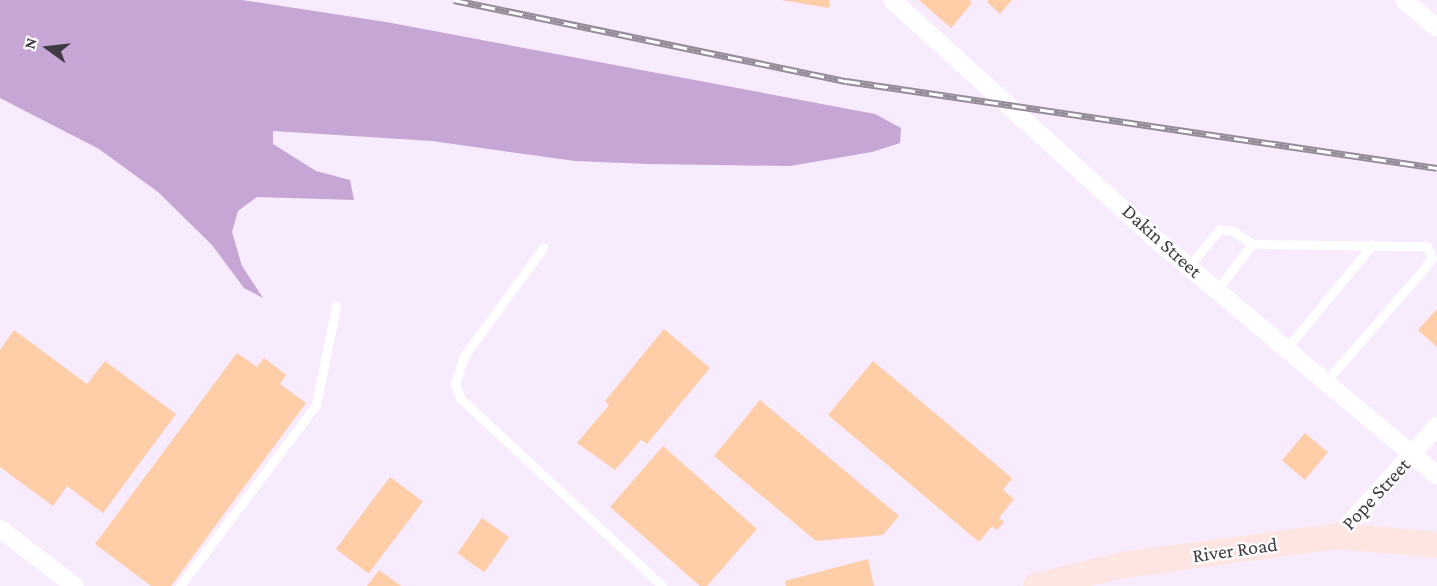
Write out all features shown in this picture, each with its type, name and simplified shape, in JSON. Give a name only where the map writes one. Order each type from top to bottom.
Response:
[{"type":"main road","name":"River Road","points":[[1036,586],[1122,565],[1338,536],[1437,545]]},
{"type":"street","name":"Dakin Street","points":[[892,0],[1189,266],[1437,475]]},
{"type":"street","points":[[1404,0],[1437,28]]},
{"type":"street","name":"Pope Street","points":[[1338,536],[1437,426]]},
{"type":"street","points":[[0,530],[75,586]]},
{"type":"lane","points":[[1189,266],[1220,229],[1233,231],[1252,244],[1434,247],[1432,258],[1423,270],[1326,381]]},
{"type":"lane","points":[[1217,290],[1252,244]]},
{"type":"lane","points":[[1287,348],[1372,245]]},
{"type":"lane","points":[[543,248],[464,356],[455,384],[460,398],[662,586]]},
{"type":"lane","points":[[180,586],[316,405],[336,306]]},
{"type":"shaded area","points":[[0,0],[242,0],[386,22],[875,114],[901,128],[900,143],[872,152],[790,166],[648,164],[575,161],[432,141],[273,131],[273,144],[316,171],[350,180],[354,200],[257,197],[238,211],[232,232],[242,266],[263,298],[244,288],[212,245],[158,192],[99,149],[0,98]]},
{"type":"building","points":[[781,0],[830,0],[829,8]]},
{"type":"building","points":[[919,0],[969,0],[972,3],[951,28]]},
{"type":"building","points":[[989,0],[1012,0],[1000,14],[987,2]]},
{"type":"building","points":[[1437,309],[1437,347],[1418,330]]},
{"type":"building","points":[[664,329],[710,368],[647,444],[641,440],[615,470],[577,443],[609,405],[605,401]]},
{"type":"building","points":[[14,330],[87,384],[105,361],[176,414],[103,513],[67,486],[53,506],[0,467],[0,350]]},
{"type":"building","points":[[237,353],[257,367],[264,358],[286,375],[280,384],[306,403],[171,586],[151,586],[95,544]]},
{"type":"building","points":[[873,361],[1012,478],[1003,490],[1014,499],[999,518],[1004,522],[997,530],[992,526],[979,542],[828,415]]},
{"type":"building","points":[[760,400],[899,516],[883,535],[816,541],[714,456]]},
{"type":"building","points":[[1305,433],[1328,452],[1305,480],[1282,461]]},
{"type":"building","points":[[663,446],[757,529],[707,586],[700,586],[610,507]]},
{"type":"building","points":[[390,477],[423,502],[369,574],[336,549]]},
{"type":"building","points":[[482,518],[509,537],[484,572],[457,553]]},
{"type":"building","points":[[868,559],[874,586],[786,586],[785,581]]},
{"type":"building","points":[[379,570],[401,586],[367,586]]},
{"type":"railway","points":[[454,0],[846,81],[1437,168]]}]
